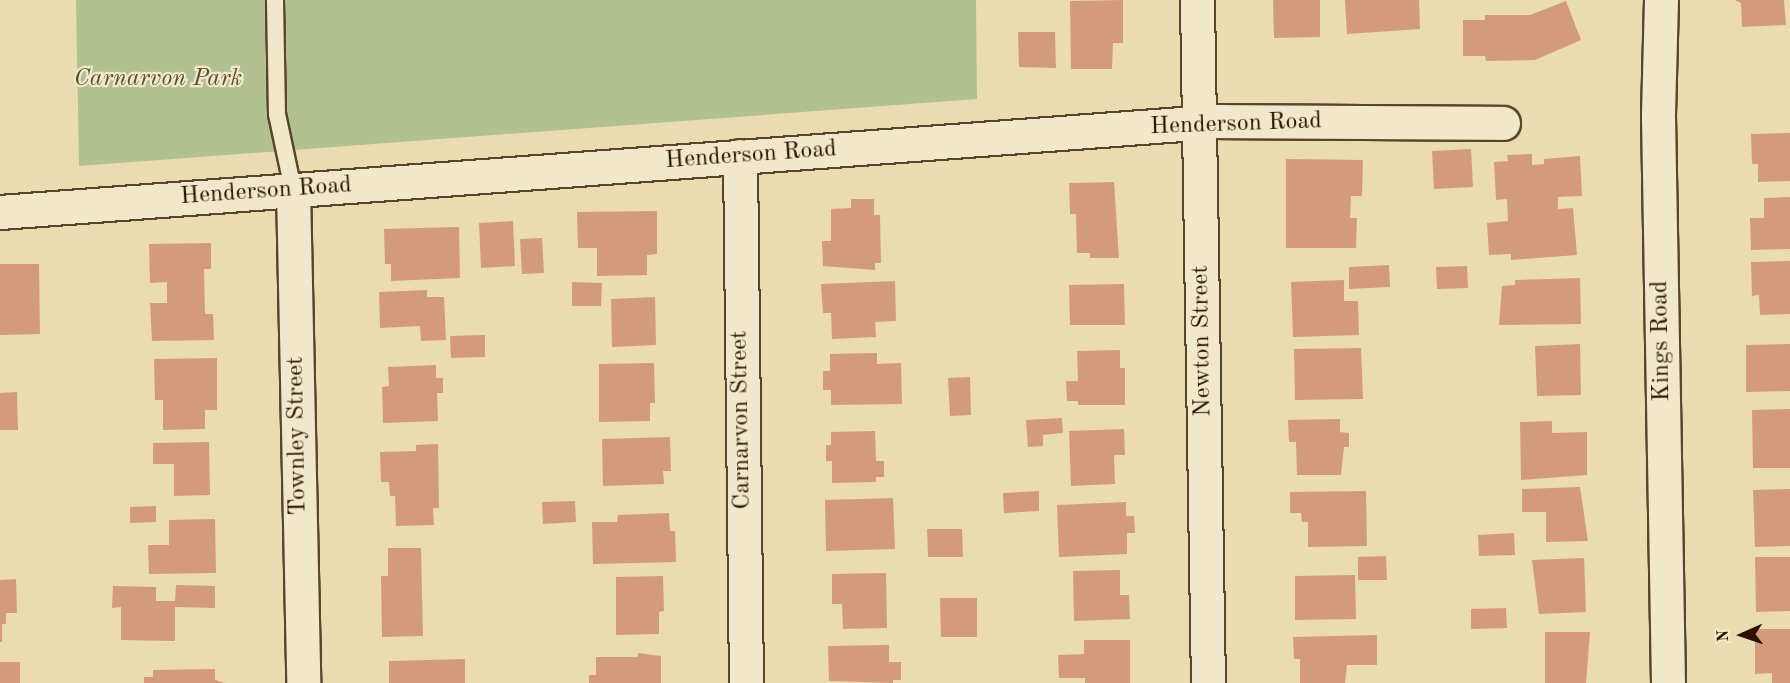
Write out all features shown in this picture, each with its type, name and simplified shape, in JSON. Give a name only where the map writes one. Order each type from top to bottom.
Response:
[{"type":"street","name":"Newton Street","points":[[1197,0],[1208,683]]},
{"type":"street","name":"Kings Road","points":[[1661,0],[1658,116],[1668,683]]},
{"type":"street","name":"Henderson Road","points":[[0,212],[1199,123],[1503,123]]},
{"type":"street","name":"Carnarvon Street","points":[[740,156],[746,683]]},
{"type":"street","name":"Townley Street","points":[[293,189],[303,683]]},
{"type":"lane","points":[[275,0],[277,114],[293,189]]},
{"type":"green space","name":"Carnarvon Park","points":[[76,0],[976,0],[977,99],[79,166]]},
{"type":"building","points":[[1123,0],[1123,43],[1113,43],[1112,69],[1071,69],[1070,1]]},
{"type":"building","points":[[1273,0],[1320,0],[1320,37],[1274,38]]},
{"type":"building","points":[[1345,0],[1419,0],[1420,29],[1347,34]]},
{"type":"building","points":[[1735,0],[1784,0],[1786,25],[1742,27],[1741,3]]},
{"type":"building","points":[[1566,1],[1581,40],[1535,60],[1486,61],[1485,56],[1463,56],[1463,20],[1485,20],[1485,15],[1530,15]]},
{"type":"building","points":[[1018,32],[1055,32],[1056,68],[1019,67]]},
{"type":"building","points":[[1790,133],[1790,181],[1758,182],[1758,164],[1752,164],[1751,134]]},
{"type":"building","points":[[1471,149],[1473,187],[1434,189],[1432,151]]},
{"type":"building","points":[[1532,154],[1532,165],[1544,164],[1544,159],[1580,156],[1582,196],[1558,197],[1558,209],[1573,208],[1577,255],[1511,260],[1511,254],[1489,255],[1487,223],[1508,221],[1507,199],[1496,200],[1494,162],[1508,161],[1507,155]]},
{"type":"building","points":[[1286,159],[1363,160],[1362,196],[1351,196],[1350,218],[1357,218],[1356,248],[1286,248]]},
{"type":"building","points":[[1114,182],[1119,258],[1090,258],[1090,253],[1077,253],[1076,214],[1070,214],[1069,183]]},
{"type":"building","points":[[1790,197],[1790,249],[1751,250],[1750,218],[1764,218],[1764,198]]},
{"type":"building","points":[[851,199],[874,199],[874,215],[880,215],[881,263],[875,263],[875,270],[823,266],[822,241],[831,241],[831,209],[851,208]]},
{"type":"building","points":[[657,211],[657,254],[647,255],[647,275],[597,276],[597,248],[578,248],[577,212]]},
{"type":"building","points":[[513,221],[515,266],[481,268],[479,223]]},
{"type":"building","points":[[459,227],[460,278],[391,281],[391,264],[385,264],[384,229]]},
{"type":"building","points":[[542,238],[544,273],[522,274],[520,239]]},
{"type":"building","points":[[211,243],[211,269],[204,269],[205,314],[213,314],[214,340],[152,341],[150,303],[167,303],[167,282],[150,283],[149,244]]},
{"type":"building","points":[[1790,261],[1790,314],[1760,315],[1759,295],[1752,296],[1751,262]]},
{"type":"building","points":[[0,264],[39,264],[40,334],[0,335]]},
{"type":"building","points":[[1389,265],[1390,287],[1349,289],[1349,267]]},
{"type":"building","points":[[1467,266],[1468,288],[1437,289],[1436,267]]},
{"type":"building","points":[[1580,278],[1581,324],[1499,325],[1502,286],[1515,285],[1515,280]]},
{"type":"building","points":[[1344,280],[1344,301],[1358,301],[1359,335],[1293,337],[1291,282]]},
{"type":"building","points":[[895,281],[896,321],[875,322],[876,337],[832,339],[831,313],[823,313],[821,284]]},
{"type":"building","points":[[572,282],[602,283],[601,306],[572,306]]},
{"type":"building","points":[[1124,284],[1125,325],[1070,325],[1069,285]]},
{"type":"building","points":[[427,290],[427,297],[444,297],[446,340],[421,341],[420,326],[380,328],[379,292]]},
{"type":"building","points":[[655,297],[656,345],[612,347],[611,299]]},
{"type":"building","points":[[485,335],[485,357],[451,358],[450,336]]},
{"type":"building","points":[[1580,344],[1581,395],[1537,396],[1535,346]]},
{"type":"building","points":[[1790,344],[1790,391],[1746,392],[1746,345]]},
{"type":"building","points":[[1361,348],[1363,399],[1295,400],[1294,349]]},
{"type":"building","points":[[1120,350],[1120,368],[1125,368],[1125,405],[1078,405],[1078,401],[1067,401],[1066,381],[1078,381],[1077,351]]},
{"type":"building","points":[[877,353],[877,364],[901,363],[902,404],[831,405],[831,390],[823,390],[823,371],[830,371],[830,354]]},
{"type":"building","points":[[217,358],[217,410],[205,410],[205,429],[163,430],[163,400],[155,400],[154,359]]},
{"type":"building","points":[[654,363],[655,403],[650,403],[650,421],[599,422],[599,364]]},
{"type":"building","points":[[436,365],[436,378],[443,378],[443,393],[437,393],[438,421],[383,423],[382,387],[389,386],[388,367]]},
{"type":"building","points":[[970,377],[971,415],[950,416],[948,378]]},
{"type":"building","points":[[17,392],[18,430],[0,430],[0,393]]},
{"type":"building","points":[[1790,409],[1790,468],[1753,468],[1752,410]]},
{"type":"building","points":[[1062,418],[1063,433],[1043,435],[1043,446],[1028,447],[1026,420]]},
{"type":"building","points":[[1340,419],[1340,432],[1349,433],[1349,447],[1344,447],[1341,475],[1297,475],[1296,442],[1289,442],[1288,420]]},
{"type":"building","points":[[1552,421],[1552,433],[1587,432],[1587,475],[1521,480],[1520,422]]},
{"type":"building","points":[[1124,429],[1125,455],[1114,455],[1115,484],[1071,486],[1069,431]]},
{"type":"building","points":[[875,431],[876,461],[884,461],[884,477],[876,477],[876,482],[832,483],[832,461],[826,461],[826,445],[831,445],[831,432]]},
{"type":"building","points":[[670,437],[671,471],[663,471],[664,484],[603,486],[602,439]]},
{"type":"building","points":[[209,442],[210,495],[174,496],[174,464],[153,464],[153,443]]},
{"type":"building","points":[[438,444],[439,508],[433,508],[434,525],[396,526],[395,496],[390,496],[389,482],[381,482],[380,452],[416,451],[416,445]]},
{"type":"building","points":[[1580,487],[1588,541],[1546,542],[1546,512],[1522,512],[1522,489]]},
{"type":"building","points":[[1790,489],[1790,546],[1755,547],[1753,490]]},
{"type":"building","points":[[1039,491],[1039,511],[1004,513],[1003,493]]},
{"type":"building","points":[[1366,491],[1367,546],[1308,547],[1308,522],[1302,522],[1301,513],[1290,513],[1290,492]]},
{"type":"building","points":[[893,498],[895,549],[826,551],[825,500]]},
{"type":"building","points":[[575,501],[576,522],[543,524],[542,502]]},
{"type":"building","points":[[1126,502],[1126,516],[1134,516],[1135,533],[1127,533],[1127,554],[1059,557],[1057,505]]},
{"type":"building","points":[[156,506],[156,522],[130,523],[130,507]]},
{"type":"building","points":[[669,513],[670,531],[675,531],[676,562],[593,564],[592,522],[617,522],[618,515]]},
{"type":"building","points":[[215,519],[216,573],[149,574],[148,545],[169,545],[169,520]]},
{"type":"building","points":[[927,529],[962,529],[963,557],[928,557]]},
{"type":"building","points":[[1514,533],[1515,555],[1479,556],[1478,535]]},
{"type":"building","points":[[388,548],[421,548],[423,636],[382,637],[381,576],[388,576]]},
{"type":"building","points":[[1386,556],[1387,580],[1358,580],[1358,557]]},
{"type":"building","points":[[1755,557],[1790,557],[1790,611],[1756,612]]},
{"type":"building","points":[[1584,558],[1586,612],[1539,614],[1532,560]]},
{"type":"building","points":[[1120,570],[1120,595],[1129,595],[1130,619],[1074,621],[1073,571]]},
{"type":"building","points":[[886,573],[887,628],[843,629],[842,604],[832,604],[832,574]]},
{"type":"building","points":[[1355,575],[1356,619],[1295,620],[1295,576]]},
{"type":"building","points":[[663,576],[664,611],[659,612],[659,634],[616,635],[616,577]]},
{"type":"building","points":[[16,579],[17,613],[6,613],[6,624],[0,624],[0,580]]},
{"type":"building","points":[[176,585],[215,586],[215,608],[175,607],[175,641],[121,640],[121,607],[112,608],[113,586],[156,587],[156,601],[175,601]]},
{"type":"building","points":[[940,598],[977,598],[977,637],[941,637]]},
{"type":"building","points":[[1506,608],[1507,628],[1471,629],[1471,609]]},
{"type":"building","points":[[0,624],[2,624],[2,642],[0,642]]},
{"type":"building","points":[[1755,629],[1790,629],[1790,683],[1772,683],[1772,673],[1755,674]]},
{"type":"building","points":[[1545,632],[1590,632],[1586,683],[1545,683]]},
{"type":"building","points":[[1377,635],[1377,665],[1347,665],[1345,683],[1300,683],[1300,659],[1294,659],[1293,637]]},
{"type":"building","points":[[1084,640],[1130,640],[1130,683],[1085,683],[1085,678],[1059,678],[1058,655],[1084,654]]},
{"type":"building","points":[[889,645],[889,662],[901,662],[901,680],[893,680],[893,683],[829,681],[828,646]]},
{"type":"building","points":[[638,653],[661,656],[661,683],[589,683],[589,675],[596,675],[596,657],[638,657]]},
{"type":"building","points":[[465,659],[465,683],[389,683],[389,661]]},
{"type":"building","points":[[0,662],[20,662],[20,683],[0,683]]},
{"type":"building","points":[[215,669],[215,680],[225,683],[144,683],[144,677],[153,677],[153,670]]}]
